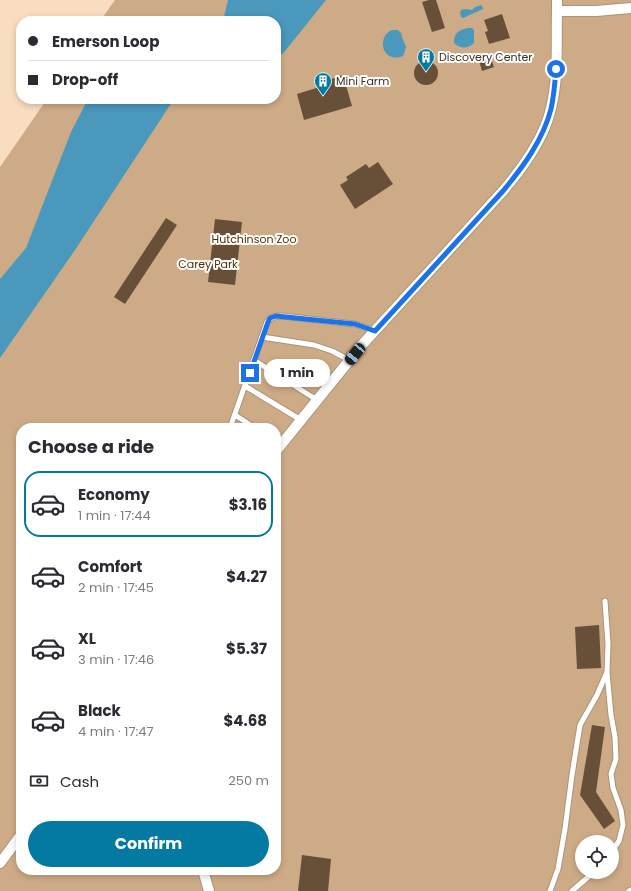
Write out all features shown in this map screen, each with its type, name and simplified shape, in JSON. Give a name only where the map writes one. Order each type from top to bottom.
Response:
[{"type":"street","points":[[281,442],[301,420],[349,360],[503,191],[534,149],[545,126],[554,89],[556,69],[557,0]]},
{"type":"street","points":[[557,11],[596,11],[631,8]]},
{"type":"street","points":[[0,863],[16,842]]},
{"type":"street","points":[[204,875],[209,891]]},
{"type":"lane","points":[[232,423],[270,318],[282,316],[355,324],[375,331]]},
{"type":"lane","points":[[262,337],[314,345],[332,351],[349,360]]},
{"type":"lane","points":[[254,360],[317,400]]},
{"type":"lane","points":[[245,386],[301,420]]},
{"type":"lane","points":[[234,415],[247,423]]},
{"type":"lane","points":[[605,602],[608,644],[607,672],[616,759],[611,774],[613,788],[621,810],[623,825],[619,841]]},
{"type":"lane","points":[[550,891],[558,869],[580,725],[607,672]]},
{"type":"lane","points":[[572,891],[586,879]]},
{"type":"green space","points":[[115,0],[631,0],[631,891],[0,891],[0,167],[44,104],[281,104],[281,16],[104,16]]},
{"type":"water","points":[[228,0],[326,0],[281,55],[281,16],[224,16]]},
{"type":"water","points":[[481,5],[483,9],[463,18],[461,17],[460,12],[462,10],[472,10]]},
{"type":"water","points":[[468,28],[472,28],[474,30],[474,43],[464,48],[454,43],[456,34]]},
{"type":"water","points":[[392,30],[398,30],[401,33],[406,47],[403,56],[390,56],[384,49],[384,38],[387,33]]},
{"type":"water","points":[[85,104],[171,104],[75,250],[0,358],[0,279],[26,248],[71,132]]},
{"type":"building","points":[[436,0],[445,28],[432,32],[422,2]]},
{"type":"building","points":[[502,14],[510,38],[489,44],[485,32],[488,31],[484,20]]},
{"type":"building","points":[[489,53],[494,67],[482,71],[478,57]]},
{"type":"building","name":"Discovery Center","points":[[426,61],[435,64],[438,73],[435,82],[426,85],[417,82],[414,73],[417,64]]},
{"type":"building","name":"Mini Farm","points":[[343,75],[352,106],[304,120],[297,94],[323,86],[322,82]]},
{"type":"building","points":[[378,162],[393,184],[355,209],[340,185],[348,180],[346,177],[366,164],[369,168]]},
{"type":"building","points":[[166,218],[177,225],[125,304],[114,297]]},
{"type":"building","points":[[215,219],[242,222],[235,285],[208,282]]},
{"type":"building","points":[[599,625],[601,668],[577,669],[575,627]]},
{"type":"building","points":[[592,725],[605,727],[596,792],[615,821],[604,829],[580,795]]},
{"type":"building","points":[[302,855],[331,859],[328,891],[298,891]]},
{"type":"place","name":"Discovery Center","points":[[426,72]]},
{"type":"place","name":"Mini Farm","points":[[323,96]]},
{"type":"route","points":[[250,373],[270,318],[282,316],[355,324],[375,331],[503,191],[534,149],[545,126],[550,109],[556,69]]},
{"type":"park label","name":"Hutchinson Zoo","points":[[254,239]]},
{"type":"park label","name":"Carey Park","points":[[208,264]]}]
